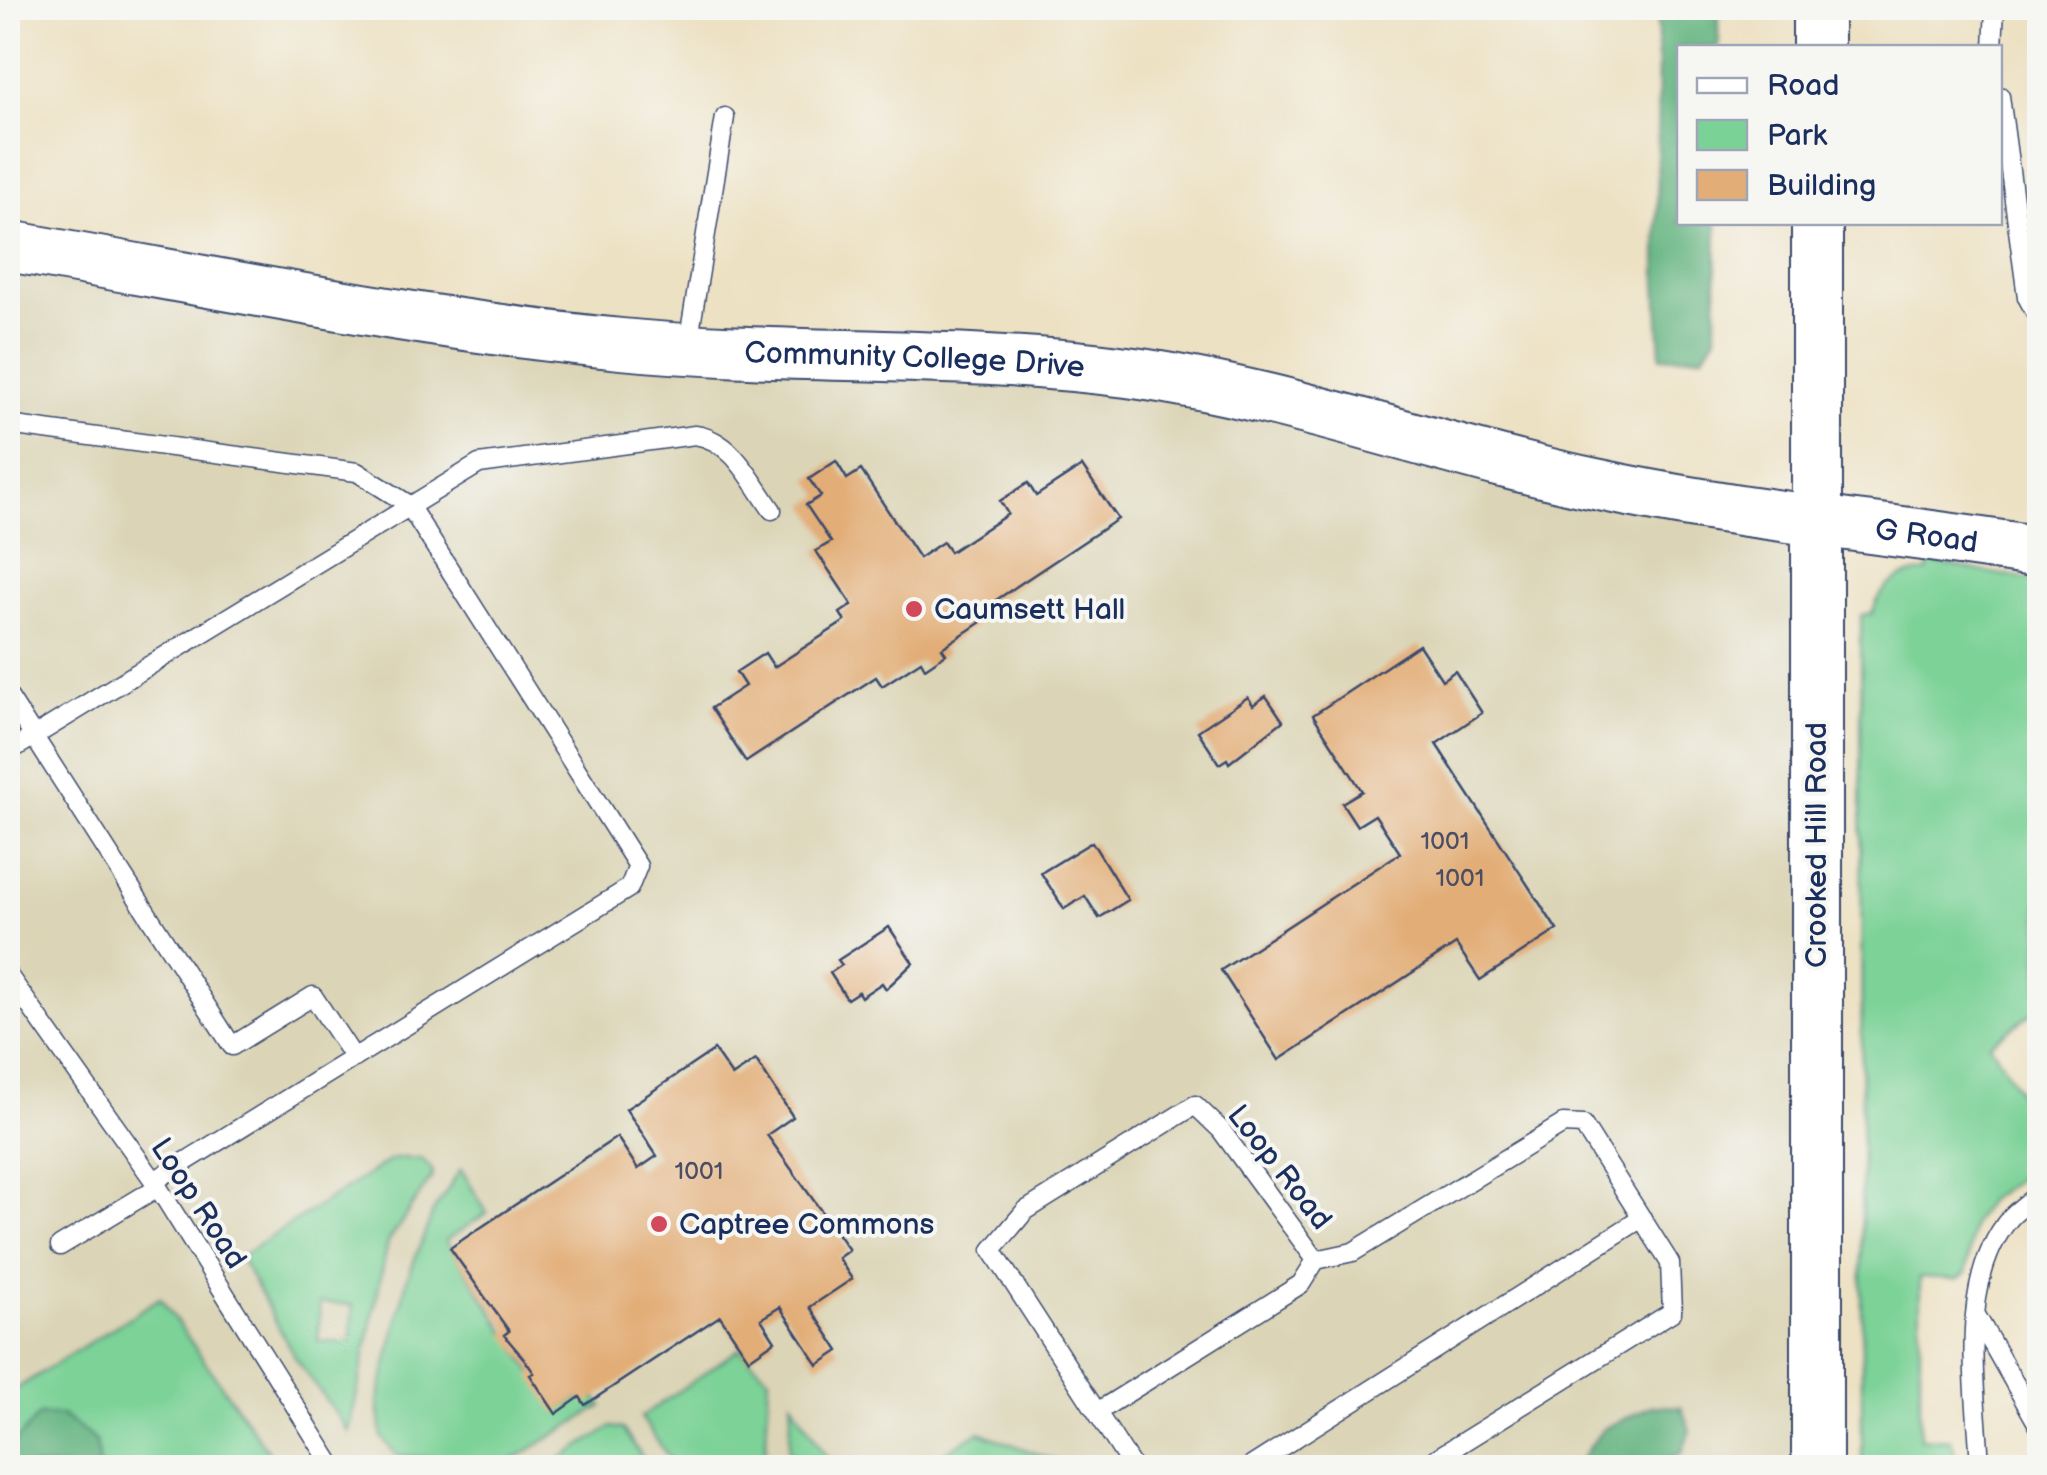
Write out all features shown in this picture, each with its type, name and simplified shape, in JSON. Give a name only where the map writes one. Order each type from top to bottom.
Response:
[{"type":"main road","points":[[1818,8],[1818,45]]},
{"type":"main road","name":"Crooked Hill Road","points":[[1817,225],[1817,1468]]},
{"type":"main road","name":"Community College Drive","points":[[8,246],[476,326],[687,348],[998,358],[1128,372],[1326,410],[1599,485],[1732,509],[1814,517]]},
{"type":"main road","name":"G Road","points":[[1814,517],[2040,552]]},
{"type":"lane","points":[[1993,45],[1996,8]]},
{"type":"lane","points":[[2002,111],[2027,297],[2040,321]]},
{"type":"lane","points":[[687,348],[725,117]]},
{"type":"lane","points":[[8,425],[357,472],[408,504],[632,851],[636,877],[613,898],[60,1246]]},
{"type":"lane","points":[[8,752],[479,464],[695,435],[728,448],[772,510]]},
{"type":"lane","points":[[8,696],[232,1046],[313,996],[354,1058]]},
{"type":"lane","name":"Loop Road","points":[[8,977],[156,1184],[334,1468]]},
{"type":"lane","name":"Loop Road","points":[[1097,1412],[1301,1284],[1316,1260],[1221,1130],[1195,1105],[1026,1211],[992,1250],[1097,1412],[1134,1468]]},
{"type":"lane","points":[[1316,1260],[1353,1252],[1562,1124],[1583,1124],[1670,1263],[1672,1312],[1421,1468]]},
{"type":"lane","points":[[1980,1468],[1975,1313],[1988,1261],[2009,1219],[2040,1193]]},
{"type":"lane","points":[[1248,1468],[1642,1218]]},
{"type":"lane","points":[[1975,1313],[2040,1428]]},
{"type":"shaded area","points":[[8,252],[1011,369],[1809,521],[1811,1467],[8,1467]]},
{"type":"green space","points":[[1658,8],[1719,8],[1719,45],[1677,45],[1677,225],[1717,225],[1716,336],[1704,355],[1661,357],[1657,285]]},
{"type":"green space","points":[[1929,562],[2039,581],[2039,1008],[1990,1044],[2039,1123],[2039,1164],[1988,1200],[1973,1224],[1966,1273],[1957,1279],[1920,1277],[1920,1438],[1951,1440],[1959,1467],[1862,1467],[1861,615],[1872,613],[1892,582],[1928,571]]},
{"type":"green space","points":[[422,1159],[433,1171],[388,1242],[349,1432],[295,1357],[240,1257],[390,1160]],"holes":[[[320,1303],[353,1305],[351,1342],[318,1341]]]},
{"type":"green space","points":[[461,1169],[487,1213],[446,1240],[557,1411],[591,1391],[602,1406],[501,1467],[466,1468],[468,1461],[396,1455],[382,1437],[378,1402],[407,1279],[433,1212]]},
{"type":"green space","points":[[160,1298],[279,1467],[99,1467],[96,1441],[8,1450],[8,1394]]},
{"type":"green space","points":[[739,1349],[769,1377],[765,1467],[675,1467],[641,1417]]},
{"type":"green space","points":[[792,1402],[833,1467],[788,1467]]},
{"type":"green space","points":[[1651,1406],[1681,1407],[1690,1430],[1682,1453],[1645,1467],[1575,1467],[1603,1429]]},
{"type":"green space","points":[[39,1415],[62,1415],[96,1441],[99,1467],[8,1467],[8,1450]]},
{"type":"green space","points":[[611,1427],[623,1429],[649,1467],[548,1467]]},
{"type":"green space","points":[[979,1432],[1072,1467],[922,1467]]},
{"type":"building","name":"Caumsett Hall","points":[[836,461],[847,479],[861,470],[919,558],[943,542],[950,552],[1008,514],[1000,501],[1028,483],[1036,496],[1082,466],[1118,519],[975,614],[981,622],[942,648],[946,654],[925,668],[921,661],[882,686],[876,677],[746,762],[711,708],[745,686],[736,672],[765,653],[774,667],[845,621],[840,613],[852,605],[816,551],[831,542],[806,505],[821,496],[809,479]]},
{"type":"building","points":[[1419,645],[1442,680],[1455,671],[1482,713],[1436,744],[1557,930],[1480,980],[1456,944],[1279,1060],[1221,970],[1400,853],[1375,815],[1357,826],[1342,803],[1362,791],[1313,715]]},
{"type":"building","points":[[1266,696],[1283,721],[1229,763],[1227,759],[1219,764],[1198,731],[1248,697],[1253,705]]},
{"type":"building","points":[[1092,842],[1128,900],[1099,918],[1085,896],[1064,909],[1041,873]]},
{"type":"building","points":[[889,927],[913,963],[886,989],[882,983],[861,997],[858,992],[847,999],[830,973],[842,965],[838,960]]},
{"type":"building","name":"Captree Commons","points":[[714,1050],[732,1076],[756,1060],[793,1117],[767,1135],[849,1250],[838,1258],[852,1279],[810,1307],[839,1351],[818,1365],[780,1307],[761,1319],[775,1341],[749,1359],[720,1316],[585,1405],[580,1397],[556,1414],[530,1375],[534,1373],[504,1335],[509,1331],[450,1248],[617,1137],[638,1169],[657,1156],[626,1109]]},
{"type":"place","name":"Caumsett Hall","points":[[914,609]]},
{"type":"place","name":"Captree Commons","points":[[659,1224]]}]
